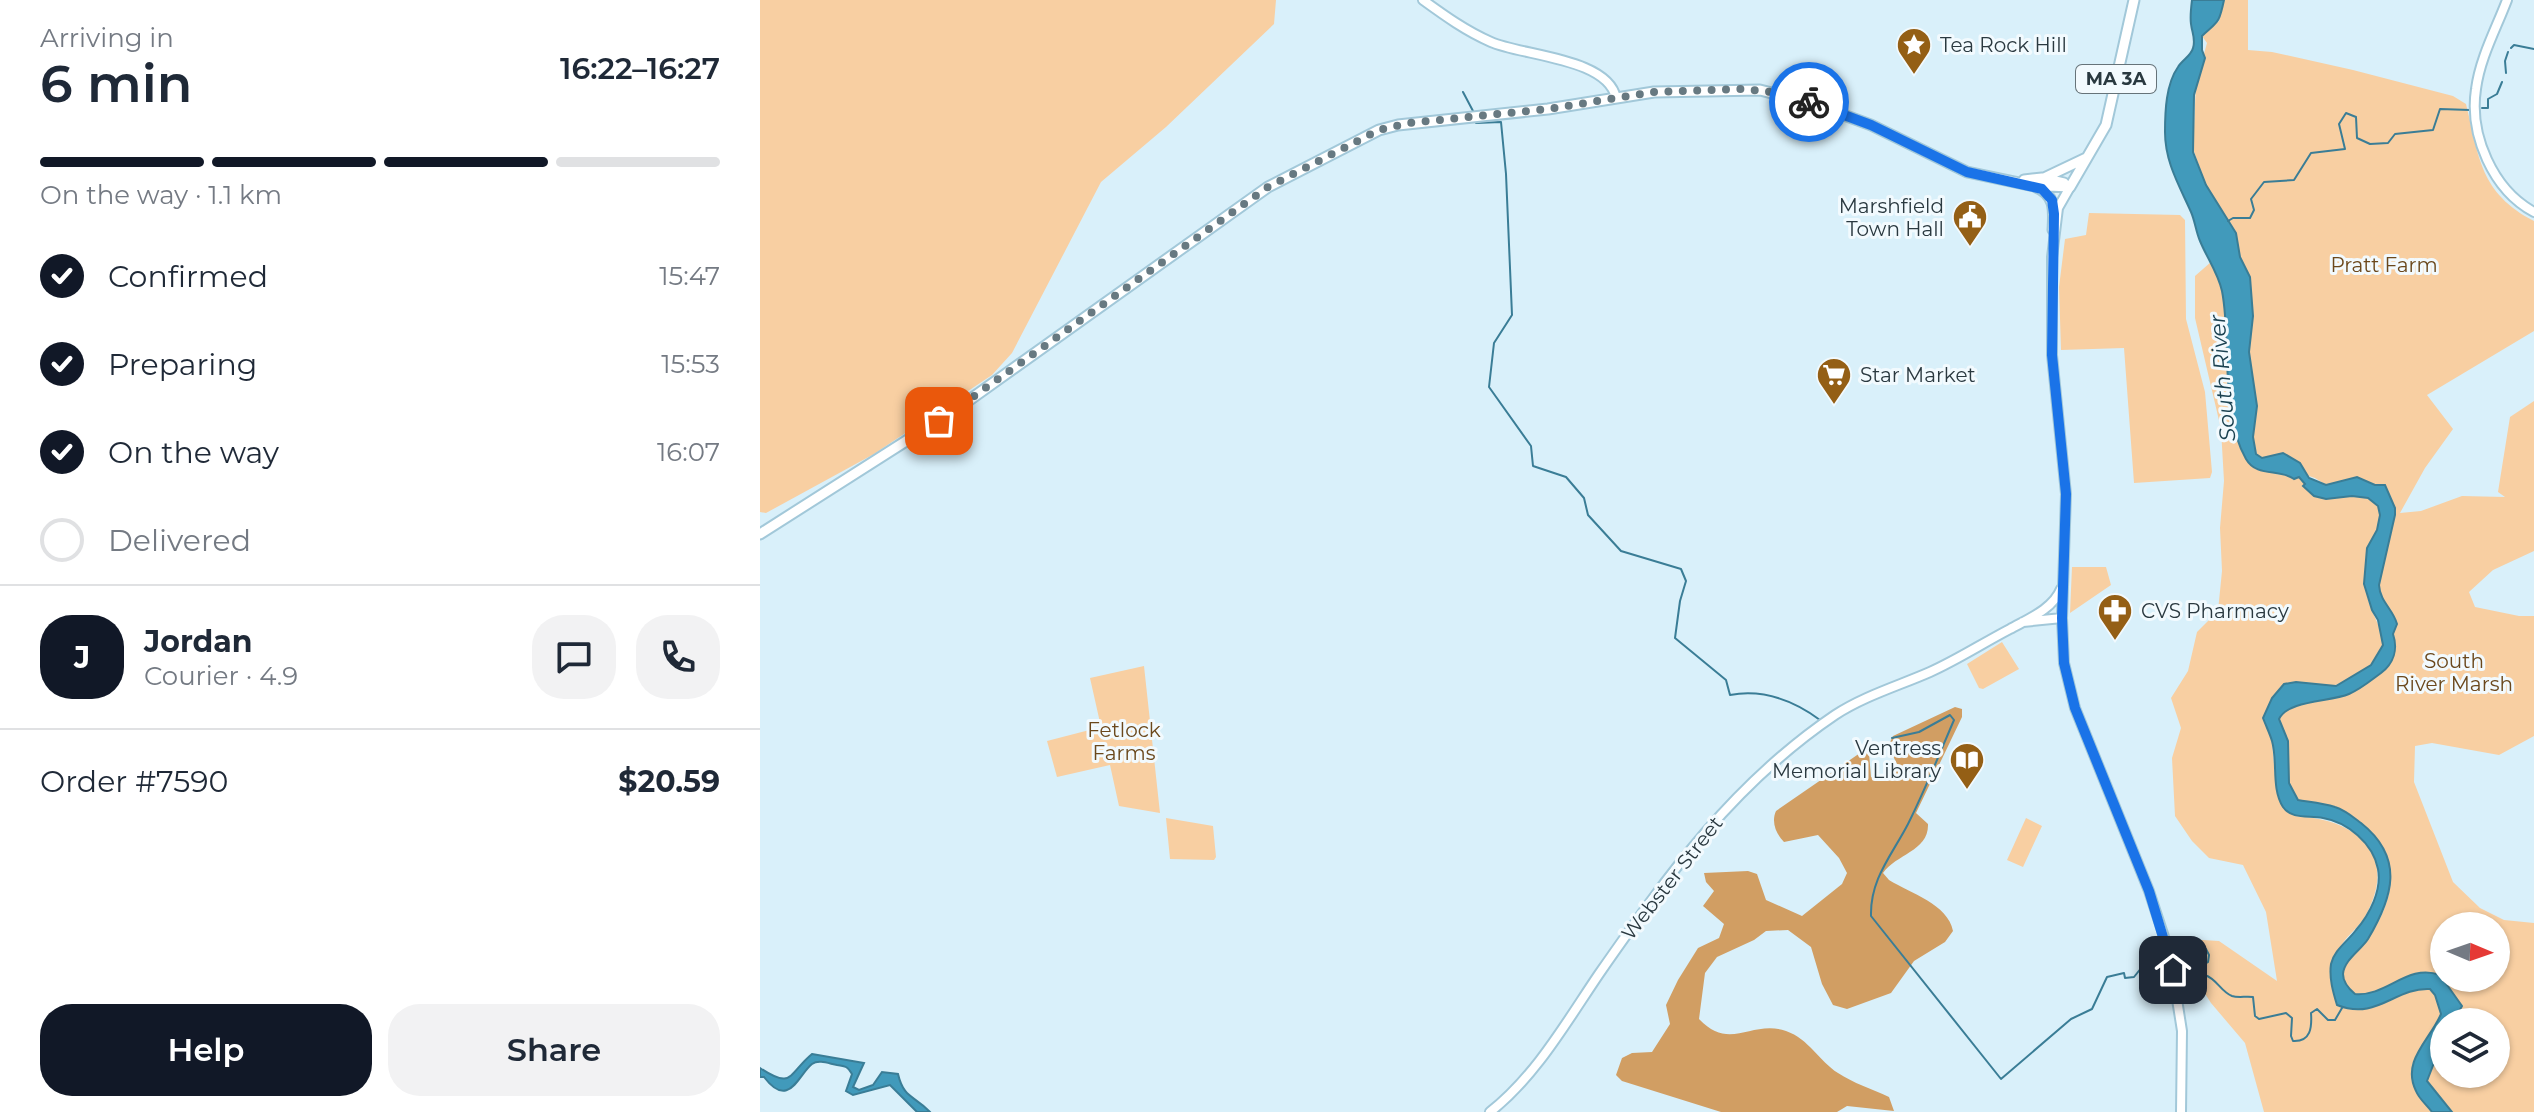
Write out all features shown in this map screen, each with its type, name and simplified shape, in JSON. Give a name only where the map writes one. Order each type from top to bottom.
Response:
[{"type":"main road","points":[[1423,0],[1467,30],[1493,43],[1558,58],[1599,76],[1613,87],[1616,98]]},
{"type":"main road","name":"MA 3A","points":[[2070,187],[2106,125],[2134,0]]},
{"type":"main road","points":[[2507,0],[2478,78],[2475,111],[2484,150],[2498,180],[2510,195],[2534,212]]},
{"type":"main road","points":[[760,534],[939,421],[1258,194],[1379,130],[1398,125],[1686,90],[1744,89],[1771,92],[1871,125],[1967,172],[2029,185],[2070,187]]},
{"type":"main road","points":[[2013,182],[2063,171],[2090,156]]},
{"type":"main road","points":[[2042,178],[2053,179],[2070,187]]},
{"type":"main road","points":[[2029,185],[2046,191],[2052,200],[2052,355],[2066,494],[2062,618],[2064,663],[2075,708],[2149,891],[2170,955],[2182,1031],[2181,1112]]},
{"type":"main road","points":[[2053,230],[2058,208],[2070,187]]},
{"type":"main road","name":"Webster Street","points":[[1490,1112],[1527,1075],[1672,871],[1702,833],[1736,798],[1834,716],[1869,697],[1942,667],[2022,623],[2054,601],[2063,584]]},
{"type":"main road","points":[[2037,613],[2062,618]]},
{"type":"main road","name":"Webster Street","points":[[2022,623],[2062,618]]},
{"type":"green space","points":[[760,0],[1276,0],[1274,24],[1166,127],[1101,182],[1012,353],[992,375],[874,454],[766,513],[760,512]]},
{"type":"green space","points":[[2224,0],[2248,0],[2248,50],[2272,52],[2353,70],[2453,96],[2466,104],[2479,157],[2492,186],[2516,210],[2534,221],[2534,331],[2427,395],[2453,429],[2425,468],[2400,513],[2421,511],[2462,496],[2505,497],[2498,492],[2510,417],[2534,401],[2534,551],[2493,570],[2469,592],[2475,607],[2534,616],[2534,736],[2499,755],[2432,743],[2415,746],[2414,782],[2453,882],[2488,912],[2430,912],[2430,978],[2363,994],[2355,994],[2348,988],[2343,973],[2346,964],[2370,936],[2384,909],[2390,889],[2389,865],[2383,847],[2298,800],[2289,783],[2288,741],[2279,718],[2299,705],[2352,692],[2379,674],[2393,657],[2393,634],[2397,624],[2379,585],[2395,508],[2385,485],[2375,485],[2357,477],[2326,485],[2315,478],[2258,459],[2253,437],[2257,406],[2246,354],[2250,277],[2209,193],[2193,149],[2196,83],[2207,43],[2202,36],[2219,21]]},
{"type":"green space","points":[[2089,213],[2180,215],[2185,220],[2186,319],[2205,392],[2210,478],[2134,483],[2124,348],[2061,350],[2059,287],[2065,239],[2086,235]]},
{"type":"green space","points":[[2211,262],[2222,289],[2241,449],[2276,474],[2299,477],[2326,499],[2366,498],[2378,508],[2380,517],[2366,556],[2366,573],[2369,604],[2383,640],[2378,657],[2356,676],[2335,685],[2284,684],[2272,742],[2276,786],[2295,816],[2336,824],[2353,832],[2366,843],[2374,857],[2377,874],[2375,893],[2366,915],[2340,949],[2337,1005],[2422,988],[2430,989],[2435,995],[2439,1008],[2430,1008],[2430,1034],[2412,1070],[2413,1081],[2432,1112],[2264,1112],[2245,1043],[2211,1003],[2193,975],[2187,939],[2219,941],[2277,981],[2266,912],[2243,865],[2209,858],[2192,841],[2175,816],[2172,758],[2181,728],[2171,698],[2188,671],[2197,632],[2218,611],[2222,571],[2220,528],[2224,481],[2221,429],[2195,318],[2195,276]]},
{"type":"green space","points":[[2072,567],[2106,567],[2111,585],[2070,613]]},
{"type":"green space","points":[[2002,642],[2019,669],[1983,689],[1979,688],[1967,664]]},
{"type":"green space","name":"Fetlock Farms","points":[[1144,666],[1160,813],[1119,806],[1110,765],[1057,777],[1047,741],[1101,727],[1090,678]]},
{"type":"green space","points":[[1166,818],[1213,826],[1214,860],[1170,859]]},
{"type":"green space","points":[[2026,818],[2042,826],[2023,867],[2007,860]]},
{"type":"green space","points":[[2510,921],[2534,923],[2534,1112],[2452,1112],[2433,1090],[2510,1088],[2510,1008],[2457,1008],[2452,994],[2510,992]]},
{"type":"shaded area","points":[[1955,707],[1962,709],[1962,717],[1916,813],[1928,824],[1927,833],[1918,846],[1883,873],[1889,880],[1927,900],[1944,913],[1953,931],[1945,942],[1914,961],[1891,993],[1847,1009],[1833,1005],[1822,984],[1811,947],[1788,930],[1766,931],[1717,957],[1705,973],[1699,1019],[1710,1028],[1731,1034],[1774,1028],[1786,1031],[1808,1045],[1838,1073],[1889,1097],[1894,1111],[1847,1106],[1837,1112],[1721,1112],[1622,1081],[1616,1075],[1622,1058],[1632,1053],[1652,1052],[1670,1024],[1666,1005],[1678,980],[1698,948],[1719,938],[1724,924],[1703,906],[1714,891],[1706,882],[1704,873],[1748,871],[1757,874],[1766,900],[1802,916],[1842,884],[1847,873],[1839,858],[1818,835],[1784,842],[1775,828],[1776,811],[1860,753],[1869,753],[1871,777],[1878,780],[1899,768],[1888,746],[1893,736]]},
{"type":"water","points":[[2192,0],[2224,0],[2217,21],[2202,36],[2205,58],[2194,95],[2193,152],[2206,185],[2236,233],[2240,257],[2250,277],[2253,316],[2249,352],[2257,406],[2253,437],[2256,454],[2262,458],[2283,453],[2300,463],[2309,478],[2326,485],[2357,477],[2375,485],[2385,485],[2395,508],[2379,585],[2397,624],[2393,634],[2394,655],[2389,665],[2353,692],[2291,708],[2279,719],[2288,741],[2289,783],[2298,800],[2326,804],[2349,814],[2375,836],[2389,864],[2390,878],[2384,908],[2368,939],[2344,969],[2345,983],[2355,994],[2366,994],[2417,973],[2430,972],[2430,989],[2406,993],[2363,1009],[2337,1005],[2331,969],[2338,950],[2366,917],[2374,901],[2379,877],[2375,860],[2365,842],[2350,829],[2332,820],[2296,815],[2283,807],[2277,792],[2274,749],[2263,718],[2272,698],[2284,684],[2296,682],[2336,686],[2371,665],[2383,645],[2378,620],[2364,584],[2367,548],[2377,530],[2380,515],[2378,506],[2368,498],[2326,499],[2314,496],[2303,486],[2305,484],[2299,477],[2294,479],[2256,469],[2246,459],[2238,440],[2229,398],[2222,291],[2167,153],[2165,124],[2169,90],[2174,74],[2194,45]]},
{"type":"water","points":[[2432,992],[2452,992],[2462,1006],[2439,1008]]},
{"type":"water","points":[[2430,1034],[2430,1073],[2427,1081],[2452,1112],[2432,1112],[2417,1094],[2412,1070]]},
{"type":"water","points":[[812,1054],[864,1063],[853,1087],[859,1090],[873,1085],[882,1072],[898,1074],[907,1093],[930,1112],[917,1112],[890,1085],[853,1095],[846,1091],[852,1074],[848,1068],[824,1062],[812,1064],[786,1090],[780,1090],[760,1077],[760,1068],[785,1079]]},
{"type":"waterway","points":[[2511,48],[2514,45],[2534,49]]},
{"type":"waterway","points":[[2506,73],[2508,52]]},
{"type":"waterway","points":[[2482,108],[2488,108],[2488,99],[2497,94],[2502,82]]},
{"type":"waterway","points":[[1463,92],[1473,111]]},
{"type":"waterway","points":[[2228,221],[2250,218],[2254,210],[2251,199],[2264,182],[2294,180],[2311,153],[2345,149],[2339,124],[2346,113],[2356,117],[2357,138],[2370,144],[2388,143],[2395,134],[2433,130],[2440,109],[2470,110]]},
{"type":"waterway","points":[[1476,123],[1501,122],[1506,174],[1512,315],[1494,343],[1489,387],[1531,446],[1533,466],[1566,477],[1584,498],[1588,515],[1621,551],[1681,569],[1686,581],[1675,638],[1726,680],[1730,695],[1754,694],[1777,698],[1820,720]]},
{"type":"waterway","points":[[1892,738],[1919,732],[1950,715],[1954,720],[1914,811],[1878,879],[1871,916],[2001,1079],[2071,1019],[2092,1009],[2107,977],[2124,973],[2125,978],[2134,977],[2142,967],[2162,960]]},
{"type":"waterway","points":[[2182,959],[2194,955],[2200,948],[2206,949],[2208,962],[2202,966],[2205,975],[2232,996],[2253,997],[2255,1016],[2259,1019],[2286,1013],[2292,1018],[2293,1041],[2307,1036],[2311,1013],[2317,1009],[2328,1020],[2335,1020],[2342,1008]]},
{"type":"way so far","points":[[939,421],[1268,187],[1379,130],[1409,123],[1548,109],[1654,92],[1744,89],[1809,102]]},
{"type":"place","name":"Tea Rock Hill","points":[[1914,76]]},
{"type":"place","name":"Marshfield Town Hall","points":[[1970,248]]},
{"type":"place","name":"Star Market","points":[[1834,406]]},
{"type":"place","name":"CVS Pharmacy","points":[[2115,642]]},
{"type":"place","name":"Ventress Memorial Library","points":[[1967,791]]},
{"type":"route","points":[[1809,102],[1905,140],[1967,172],[2042,189],[2052,200],[2052,355],[2066,494],[2062,618],[2064,663],[2075,708],[2149,891],[2173,970]]},
{"type":"park label","name":"Pratt Farm","points":[[2384,265]]},
{"type":"park label","name":"South River Marsh","points":[[2454,672]]},
{"type":"water label","name":"South River","points":[[2222,378]]}]
